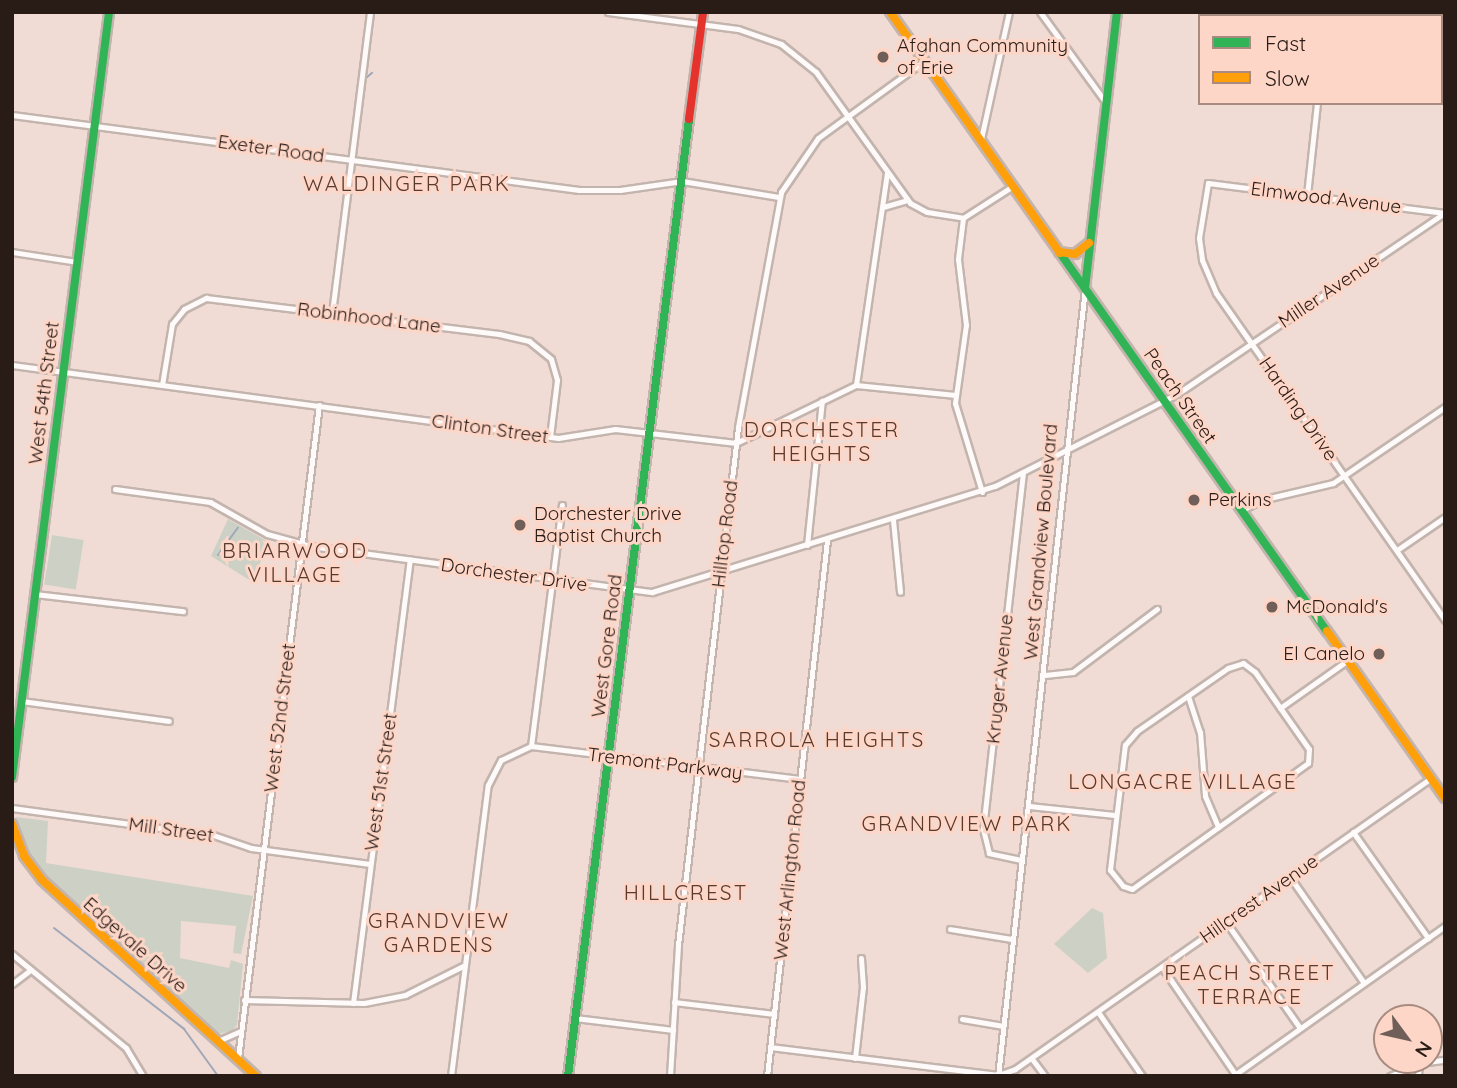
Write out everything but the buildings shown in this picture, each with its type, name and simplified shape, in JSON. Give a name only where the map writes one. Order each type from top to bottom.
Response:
[{"type":"street","name":"West 54th Street","points":[[12,777],[109,12]]},
{"type":"street","points":[[331,313],[370,12]]},
{"type":"street","points":[[608,12],[754,33],[793,51],[816,72],[907,200],[927,212],[962,218],[1013,186]]},
{"type":"street","name":"West Gore Road","points":[[568,1076],[703,12]]},
{"type":"street","name":"Peach Street","points":[[890,12],[1445,798]]},
{"type":"street","points":[[981,141],[1009,12]]},
{"type":"street","points":[[1040,12],[1107,104]]},
{"type":"street","name":"West Grandview Boulevard","points":[[998,1075],[1021,860],[1045,675],[1117,12]]},
{"type":"street","name":"Hilltop Road","points":[[670,1076],[674,1002],[736,443],[779,197],[810,145],[924,61]]},
{"type":"street","points":[[1307,195],[1317,105]]},
{"type":"street","name":"Exeter Road","points":[[12,115],[589,191],[682,181],[779,197]]},
{"type":"street","points":[[856,385],[887,173]]},
{"type":"street","name":"Elmwood Avenue","points":[[1208,183],[1444,213]]},
{"type":"street","name":"Harding Drive","points":[[1208,183],[1199,238],[1202,260],[1216,293],[1445,620]]},
{"type":"street","points":[[883,207],[907,200]]},
{"type":"street","name":"Miller Avenue","points":[[1068,449],[1164,400],[1252,344],[1444,213]]},
{"type":"street","points":[[962,218],[958,259],[967,325],[955,396],[982,492]]},
{"type":"street","points":[[1059,252],[1075,254],[1091,240]]},
{"type":"street","points":[[12,251],[77,262]]},
{"type":"street","name":"Robinhood Lane","points":[[162,385],[172,324],[196,301],[216,298],[499,334],[536,345],[551,359],[558,380],[550,437]]},
{"type":"street","name":"Clinton Street","points":[[12,365],[550,437],[615,429],[736,443]]},
{"type":"street","points":[[736,443],[856,385],[955,396]]},
{"type":"street","points":[[807,545],[822,401]]},
{"type":"street","name":"West 52nd Street","points":[[238,1058],[319,405]]},
{"type":"street","points":[[1242,510],[1268,498],[1321,488],[1345,476],[1445,407]]},
{"type":"street","name":"Dorchester Drive","points":[[115,489],[210,502],[267,534],[303,544],[630,592],[652,592],[982,492],[1068,449]]},
{"type":"street","name":"Kruger Avenue","points":[[1021,860],[989,853],[984,829],[1023,471]]},
{"type":"street","points":[[451,1076],[490,776],[508,754],[531,746],[562,505]]},
{"type":"street","points":[[1397,550],[1445,517]]},
{"type":"street","points":[[893,520],[900,592]]},
{"type":"street","name":"West Arlington Road","points":[[766,1076],[827,540]]},
{"type":"street","name":"West 51st Street","points":[[353,1003],[410,560]]},
{"type":"street","points":[[34,594],[183,611]]},
{"type":"street","points":[[1045,675],[1073,672],[1157,609]]},
{"type":"street","points":[[1280,708],[1348,660]]},
{"type":"street","points":[[1243,663],[1255,672],[1309,750],[1310,759],[1305,767],[1132,889],[1117,881],[1110,870],[1125,745],[1137,731],[1188,696],[1233,665],[1243,663]]},
{"type":"street","points":[[1188,696],[1200,732],[1205,796],[1218,827]]},
{"type":"street","points":[[22,701],[169,720]]},
{"type":"street","name":"Tremont Parkway","points":[[531,746],[800,779]]},
{"type":"street","name":"Hillcrest Avenue","points":[[998,1075],[1032,1059],[1430,778]]},
{"type":"street","points":[[1029,806],[1115,815]]},
{"type":"street","name":"Mill Street","points":[[12,808],[213,835],[264,849],[370,864]]},
{"type":"street","name":"Edgevale Drive","points":[[12,824],[24,856],[42,880],[256,1076]]},
{"type":"street","points":[[1353,832],[1428,938]]},
{"type":"street","points":[[1290,877],[1364,983]]},
{"type":"street","points":[[1226,922],[1300,1028]]},
{"type":"street","points":[[1162,967],[1234,1075],[1445,926]]},
{"type":"street","points":[[950,929],[1013,939]]},
{"type":"street","points":[[12,954],[29,971],[126,1048],[143,1076]]},
{"type":"street","points":[[855,1058],[863,987],[861,958]]},
{"type":"street","points":[[244,1000],[353,1003],[405,995],[465,965]]},
{"type":"street","points":[[12,984],[29,971]]},
{"type":"street","points":[[674,1002],[774,1014]]},
{"type":"street","points":[[1098,1012],[1142,1076]]},
{"type":"street","points":[[575,1018],[673,1030]]},
{"type":"street","points":[[962,1020],[1003,1026]]},
{"type":"street","points":[[218,1041],[240,1031]]},
{"type":"street","points":[[770,1047],[998,1075]]},
{"type":"street","points":[[1032,1059],[1045,1076]]},
{"type":"shaded area","points":[[228,519],[270,543],[251,581],[211,556]]},
{"type":"shaded area","points":[[52,535],[84,540],[76,589],[44,584]]},
{"type":"shaded area","points":[[16,817],[48,821],[46,863],[253,896],[241,954],[233,953],[236,926],[181,921],[180,958],[229,968],[231,960],[243,964],[237,1025],[232,1031],[217,1034],[48,880],[29,856]]},
{"type":"shaded area","points":[[1092,908],[1103,913],[1107,958],[1088,973],[1054,944]]},
{"type":"waterway","points":[[366,78],[372,73]]},
{"type":"waterway","points":[[218,555],[238,527]]},
{"type":"waterway","points":[[54,928],[184,1029],[218,1076]]},
{"type":"traffic: fast","points":[[12,777],[109,12]]},
{"type":"traffic: fast","points":[[1085,288],[1117,12]]},
{"type":"traffic: fast","points":[[568,1076],[689,119]]},
{"type":"traffic: fast","points":[[1060,253],[1327,631]]},
{"type":"traffic: slow","points":[[890,12],[1060,253]]},
{"type":"traffic: slow","points":[[1059,252],[1075,254],[1089,243]]},
{"type":"traffic: slow","points":[[1327,631],[1445,798]]},
{"type":"traffic: slow","points":[[12,824],[24,856],[42,880],[256,1076]]},
{"type":"traffic: jam","points":[[689,119],[703,12]]},
{"type":"place","name":"Afghan Community of Erie","points":[[883,57]]},
{"type":"place","name":"Perkins","points":[[1194,500]]},
{"type":"place","name":"Dorchester Drive Baptist Church","points":[[520,525]]},
{"type":"place","name":"McDonald's","points":[[1272,607]]},
{"type":"place","name":"El Canelo","points":[[1379,654]]},
{"type":"district","name":"WALDINGER PARK","points":[[407,183]]},
{"type":"district","name":"DORCHESTER HEIGHTS","points":[[822,441]]},
{"type":"district","name":"BRIARWOOD VILLAGE","points":[[295,562]]},
{"type":"district","name":"SARROLA HEIGHTS","points":[[817,739]]},
{"type":"district","name":"LONGACRE VILLAGE","points":[[1183,781]]},
{"type":"district","name":"GRANDVIEW PARK","points":[[967,823]]},
{"type":"district","name":"HILLCREST","points":[[686,892]]},
{"type":"district","name":"GRANDVIEW GARDENS","points":[[439,932]]},
{"type":"district","name":"PEACH STREET TERRACE","points":[[1250,984]]}]
